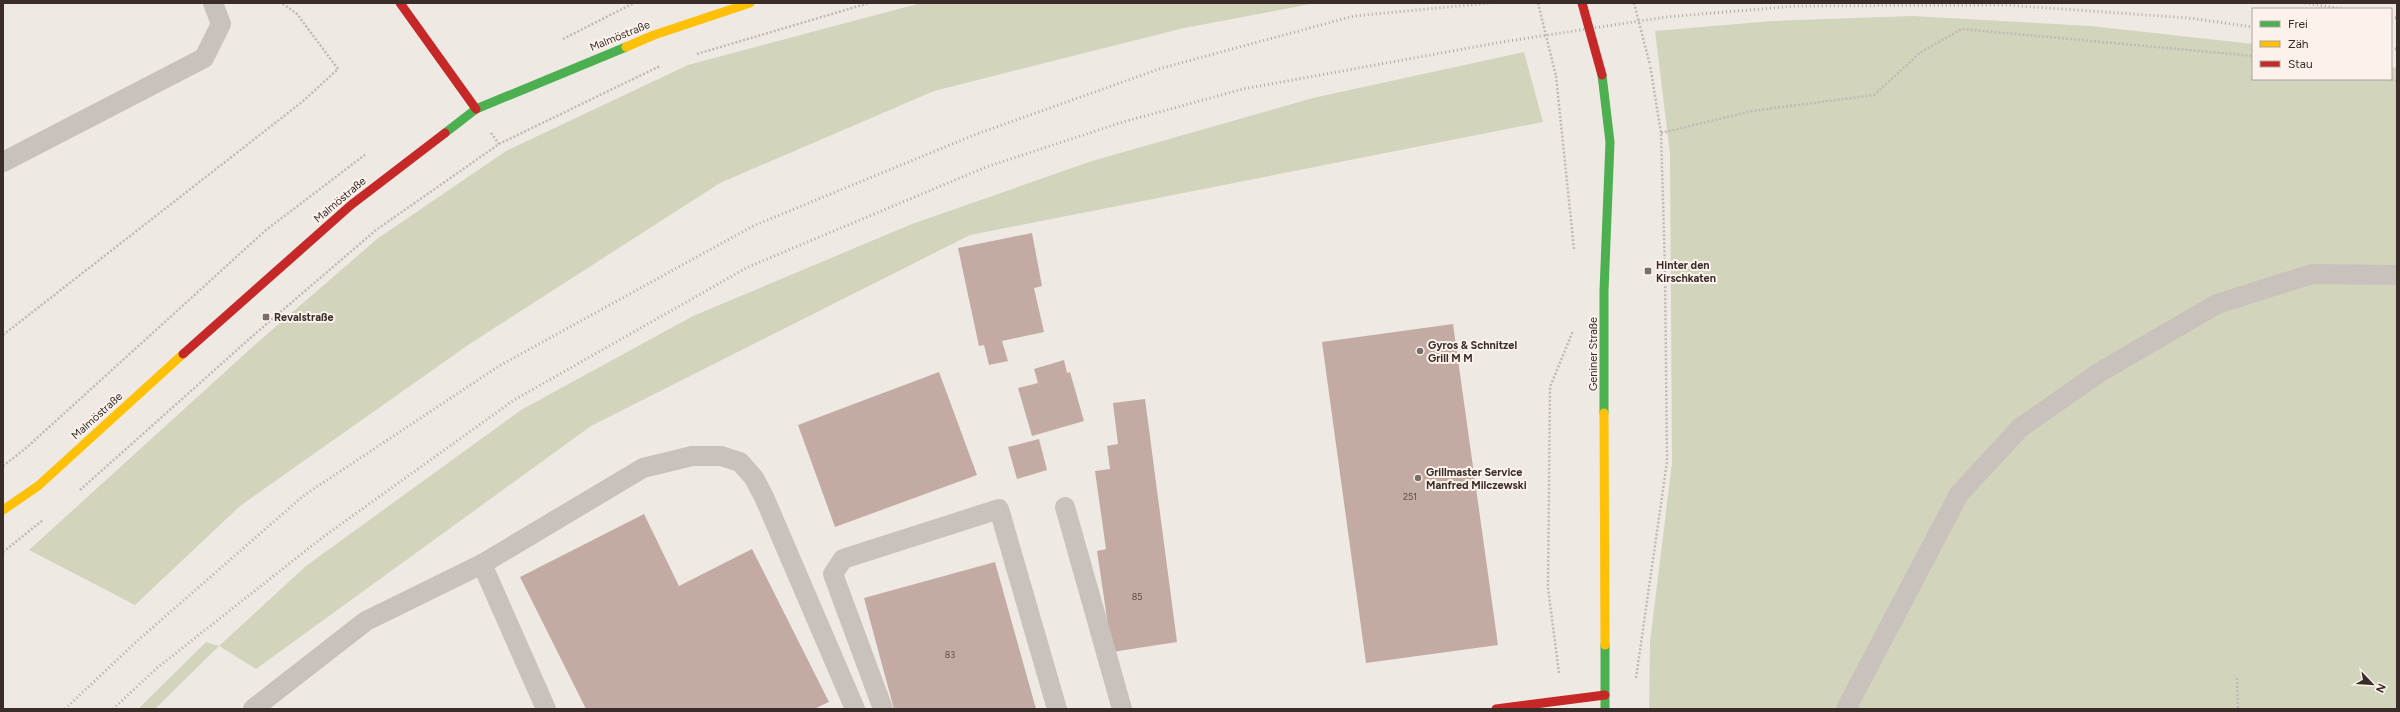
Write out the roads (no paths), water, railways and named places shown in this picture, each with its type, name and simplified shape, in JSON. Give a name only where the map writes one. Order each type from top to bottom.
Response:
[{"type":"street","points":[[400,3],[476,109]]},
{"type":"street","name":"Malmöstraße","points":[[3,510],[38,486],[239,303],[351,205],[476,109],[654,35],[750,3]]},
{"type":"street","name":"Geniner Straße","points":[[1582,3],[1602,75],[1610,142],[1604,291],[1605,709]]},
{"type":"street","points":[[1496,709],[1605,695]]},
{"type":"lane","points":[[3,162],[204,58],[221,24],[213,3]]},
{"type":"lane","points":[[1846,709],[1959,494],[2020,428],[2100,372],[2217,304],[2312,274],[2397,275]]},
{"type":"lane","points":[[253,709],[366,621],[482,564],[642,468],[692,456],[721,456],[740,462],[754,478],[764,497],[855,709]]},
{"type":"lane","points":[[1065,508],[1122,709]]},
{"type":"lane","points":[[883,709],[834,574],[844,560],[999,509],[1057,709]]},
{"type":"lane","points":[[482,564],[546,709]]},
{"type":"railway","points":[[65,709],[136,642],[303,496],[499,366],[753,226],[974,135],[1162,68],[1354,16],[1490,3]]},
{"type":"railway","points":[[2305,3],[2337,8]]},
{"type":"railway","points":[[113,709],[157,668],[323,537],[514,400],[748,267],[986,167],[1123,122],[1243,89],[1502,42],[1666,17],[1796,6],[2006,5],[2189,18],[2252,27]]},
{"type":"railway","points":[[2392,17],[2397,18]]},
{"type":"railway","points":[[2392,48],[2397,49]]},
{"type":"place","name":"Hinter den Kirschkaten","points":[[1648,271]]},
{"type":"place","name":"Revalstraße","points":[[266,317]]},
{"type":"place","name":"Gyros & Schnitzel Grill M M","points":[[1420,351]]},
{"type":"place","name":"Grillmaster Service Manfred Milczewski","points":[[1418,478]]}]
